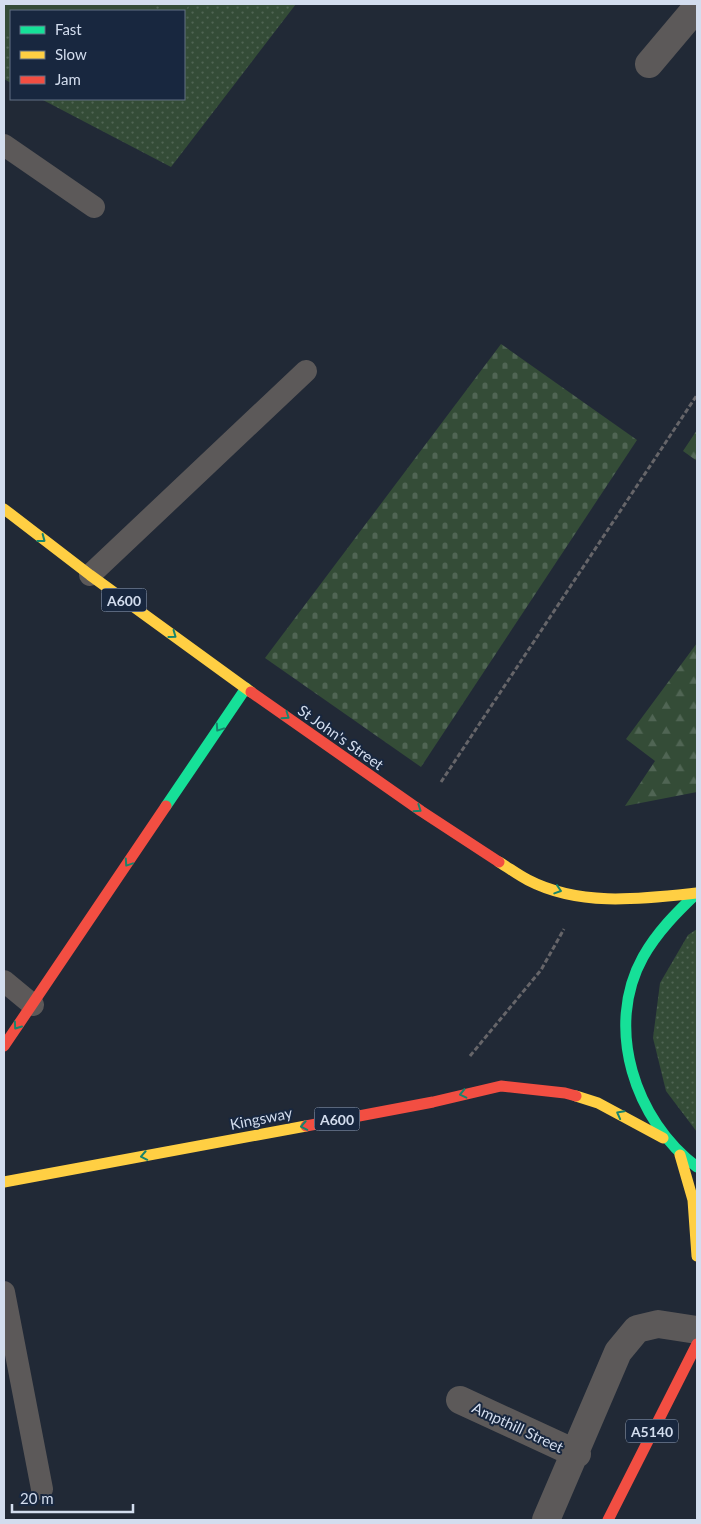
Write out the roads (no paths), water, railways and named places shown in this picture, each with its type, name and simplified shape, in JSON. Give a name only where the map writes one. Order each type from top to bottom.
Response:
[{"type":"main road","name":"St John's Street","points":[[4,509],[90,575],[246,688],[421,811],[529,881],[582,898],[638,900],[697,893]]},
{"type":"main road","points":[[4,1046],[246,688]]},
{"type":"main road","name":"A600","points":[[697,893],[671,917],[655,937],[640,962],[628,996],[624,1034],[632,1072],[644,1102],[663,1138],[680,1155],[697,1167]]},
{"type":"main road","name":"Kingsway","points":[[4,1182],[432,1102],[501,1086],[565,1093],[598,1103],[663,1138]]},
{"type":"main road","points":[[680,1155],[693,1200],[697,1256]]},
{"type":"main road","name":"A5140","points":[[608,1520],[691,1372],[697,1344]]},
{"type":"street","points":[[649,64],[697,7]]},
{"type":"street","name":"Ampthill Street","points":[[546,1520],[576,1454],[618,1352],[637,1330],[658,1324],[697,1330]]},
{"type":"street","name":"Ampthill Street","points":[[460,1400],[576,1454]]},
{"type":"lane","points":[[4,145],[94,206]]},
{"type":"lane","points":[[90,575],[306,371]]},
{"type":"lane","points":[[4,981],[33,1005]]},
{"type":"lane","points":[[4,1292],[42,1489]]}]
